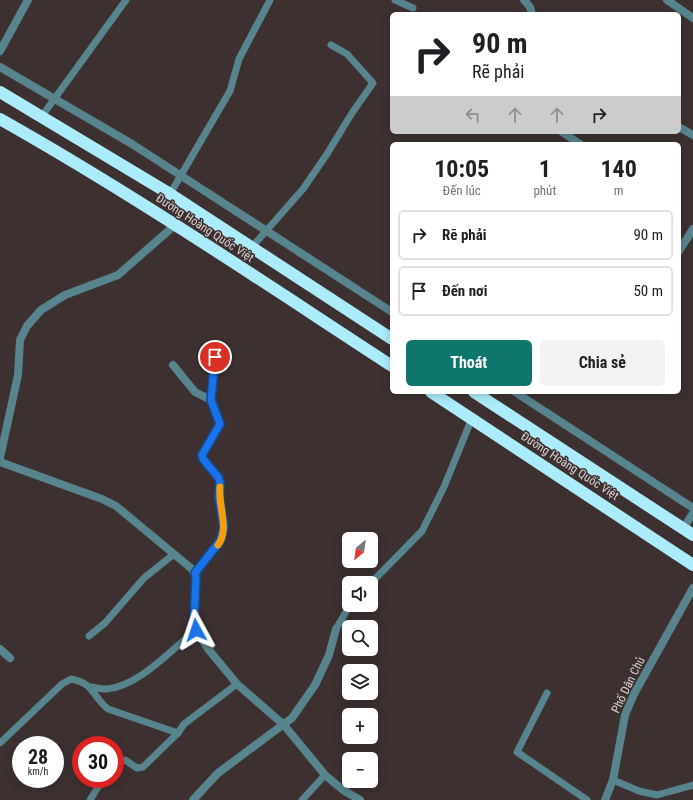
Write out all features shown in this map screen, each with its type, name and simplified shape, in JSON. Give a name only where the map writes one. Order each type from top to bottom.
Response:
[{"type":"highway","name":"Đường Hoàng Quốc Việt","points":[[0,92],[170,194],[390,338]]},
{"type":"highway","name":"Đường Hoàng Quốc Việt","points":[[0,119],[60,152],[390,365]]},
{"type":"highway","name":"Đường Hoàng Quốc Việt","points":[[435,394],[693,564]]},
{"type":"highway","name":"Đường Hoàng Quốc Việt","points":[[477,394],[688,532]]},
{"type":"street","points":[[0,51],[28,0]]},
{"type":"street","points":[[524,0],[530,7],[531,12]]},
{"type":"street","points":[[667,0],[693,18]]},
{"type":"street","points":[[0,67],[132,144],[390,311]]},
{"type":"street","points":[[681,128],[693,135]]},
{"type":"street","points":[[565,134],[577,142]]},
{"type":"street","points":[[0,458],[18,374],[20,340],[27,326],[41,310],[64,295],[118,274],[175,225]]},
{"type":"street","points":[[681,248],[693,229]]},
{"type":"street","points":[[195,573],[220,541],[224,527],[219,498],[220,482],[218,477],[203,459],[202,455],[220,424],[211,400],[215,357]]},
{"type":"street","points":[[173,365],[195,392],[211,400]]},
{"type":"street","points":[[518,394],[693,508]]},
{"type":"street","points":[[0,462],[102,499],[116,506],[195,573],[194,620],[196,630],[209,650],[237,684],[284,725],[325,775],[343,790],[360,800]]},
{"type":"street","points":[[688,532],[693,513]]},
{"type":"street","name":"Phố Dân Chủ","points":[[605,800],[613,780],[625,715],[634,694],[693,588]]},
{"type":"street","points":[[193,800],[218,773],[284,725],[299,710],[315,685],[329,655],[336,629]]},
{"type":"street","points":[[0,649],[10,658]]},
{"type":"lane","points":[[42,116],[126,0]]},
{"type":"lane","points":[[170,194],[230,91],[239,59],[270,0]]},
{"type":"lane","points":[[395,0],[413,8]]},
{"type":"lane","points":[[252,247],[303,189],[373,83],[347,54],[332,45]]},
{"type":"lane","points":[[378,576],[422,531],[444,487],[472,418]]},
{"type":"lane","points":[[90,636],[105,623],[144,578],[174,554]]},
{"type":"lane","points":[[336,629],[346,612]]},
{"type":"lane","points":[[91,688],[107,689],[127,683],[144,674],[196,630]]},
{"type":"lane","points":[[0,743],[62,684],[71,679],[80,680],[91,688],[100,702],[108,709],[178,734]]},
{"type":"lane","points":[[124,760],[137,768],[143,767],[178,734],[184,724],[237,684]]},
{"type":"lane","points":[[547,693],[517,752],[587,800]]},
{"type":"lane","points":[[302,800],[325,775]]},
{"type":"lane","points":[[613,780],[639,791],[657,795],[693,786]]},
{"type":"lane","points":[[90,800],[97,788]]},
{"type":"slow traffic","points":[[218,545],[224,527],[219,498],[220,487]]},
{"type":"route","points":[[196,630],[194,620],[195,573],[220,541],[224,527],[219,498],[220,482],[218,477],[203,459],[202,455],[220,424],[211,400],[215,357]]}]
